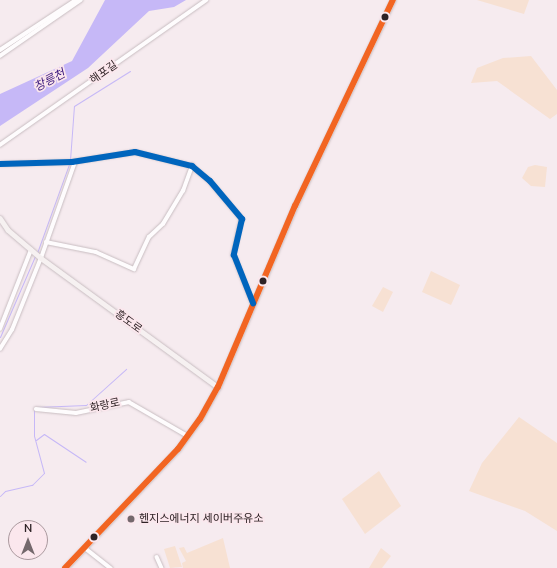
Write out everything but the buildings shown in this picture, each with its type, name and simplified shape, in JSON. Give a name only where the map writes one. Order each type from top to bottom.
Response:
[{"type":"main road","points":[[66,568],[188,436],[218,387],[253,303],[392,0]]},
{"type":"main road","points":[[0,218],[8,230],[31,251]]},
{"type":"main road","name":"흥도로","points":[[31,251],[218,387]]},
{"type":"street","points":[[0,50],[76,0]]},
{"type":"street","points":[[0,56],[81,0]]},
{"type":"street","name":"해포길","points":[[0,145],[206,0]]},
{"type":"street","points":[[0,164],[66,163],[135,152],[192,166],[210,181],[242,219],[234,255],[253,303]]},
{"type":"street","points":[[0,349],[12,330],[46,242],[73,162]]},
{"type":"street","points":[[46,242],[96,252],[134,269],[149,237],[163,224],[183,191],[192,166]]},
{"type":"street","points":[[0,329],[31,251]]},
{"type":"street","name":"화랑로","points":[[36,409],[76,413],[129,402],[188,436]]},
{"type":"street","points":[[85,548],[111,568]]},
{"type":"street","points":[[157,557],[162,568]]},
{"type":"shaded area","points":[[477,0],[529,0],[524,14]]},
{"type":"shaded area","points":[[531,56],[557,90],[557,114],[550,119],[497,81],[471,83],[477,68],[503,58]]},
{"type":"shaded area","points":[[535,165],[547,167],[545,187],[531,186],[522,178],[528,167]]},
{"type":"shaded area","points":[[431,271],[460,285],[451,305],[422,292]]},
{"type":"shaded area","points":[[383,287],[393,292],[383,312],[372,306]]},
{"type":"shaded area","points":[[519,417],[557,443],[557,531],[525,511],[469,491],[482,463]]},
{"type":"shaded area","points":[[379,471],[401,506],[365,534],[342,499]]},
{"type":"shaded area","points":[[223,538],[230,568],[183,568],[182,563],[186,561],[179,548],[184,547],[187,553]]},
{"type":"shaded area","points":[[175,546],[182,567],[170,568],[164,549]]},
{"type":"shaded area","points":[[381,548],[391,556],[382,568],[369,568]]},
{"type":"water","name":"창릉천","points":[[105,0],[186,0],[174,7],[149,11],[88,68],[0,126],[0,94],[72,61]]},
{"type":"waterway","points":[[70,160],[74,106],[130,71]]},
{"type":"waterway","points":[[37,253],[69,164]]},
{"type":"waterway","points":[[0,337],[35,256]]},
{"type":"waterway","points":[[36,407],[86,405],[126,369]]},
{"type":"waterway","points":[[0,496],[5,491],[32,485],[44,473],[34,436],[34,410]]},
{"type":"waterway","points":[[36,440],[44,434],[86,462]]},
{"type":"transit line","points":[[65,568],[178,449],[200,419],[218,387],[295,206],[393,0]]},
{"type":"transit line","points":[[0,164],[72,162],[135,152],[192,166],[210,181],[242,219],[234,255],[253,303]]},
{"type":"place","name":"헨지스에너지 세이버주유소","points":[[131,519]]}]
